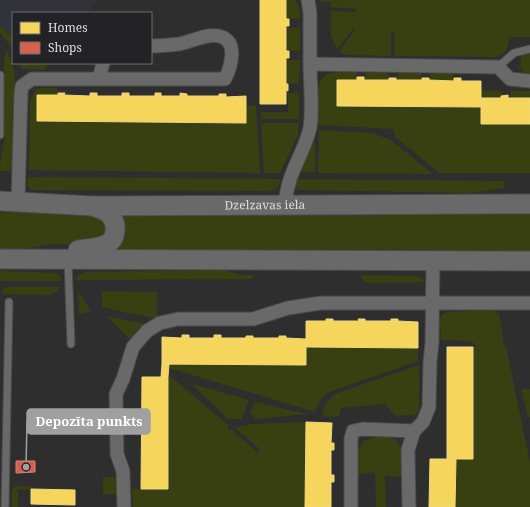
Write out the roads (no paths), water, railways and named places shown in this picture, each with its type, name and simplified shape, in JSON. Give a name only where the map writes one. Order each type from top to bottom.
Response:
[{"type":"main road","name":"Dzelzavas iela","points":[[9,202],[93,206],[530,204]]},
{"type":"main road","points":[[62,259],[70,252],[99,248],[108,244],[113,239],[115,224],[111,216],[93,206]]},
{"type":"main road","points":[[0,259],[530,262]]},
{"type":"street","points":[[285,206],[286,190],[290,176],[310,127],[310,13],[308,0]]},
{"type":"street","points":[[9,202],[20,93],[22,86],[32,79],[226,79],[231,67],[232,59],[230,47],[226,40],[218,36],[212,35],[178,44],[152,46]]},
{"type":"street","points":[[99,79],[103,64]]},
{"type":"street","points":[[310,64],[498,67],[510,79],[530,81]]},
{"type":"street","points":[[409,507],[408,450],[414,431],[423,422],[429,407],[433,261]]},
{"type":"street","points":[[124,507],[123,471],[117,454],[116,394],[123,380],[133,347],[147,331],[160,323],[178,319],[253,319],[288,308],[321,302],[530,303]]},
{"type":"street","points":[[351,507],[351,438],[353,431],[363,429],[414,431]]},
{"type":"lane","points":[[498,67],[514,53],[530,49]]},
{"type":"lane","points":[[0,75],[0,135]]},
{"type":"lane","points":[[62,259],[70,344]]},
{"type":"lane","points":[[3,506],[9,302]]},
{"type":"place","name":"Depozīta punkts","points":[[26,467]]}]
